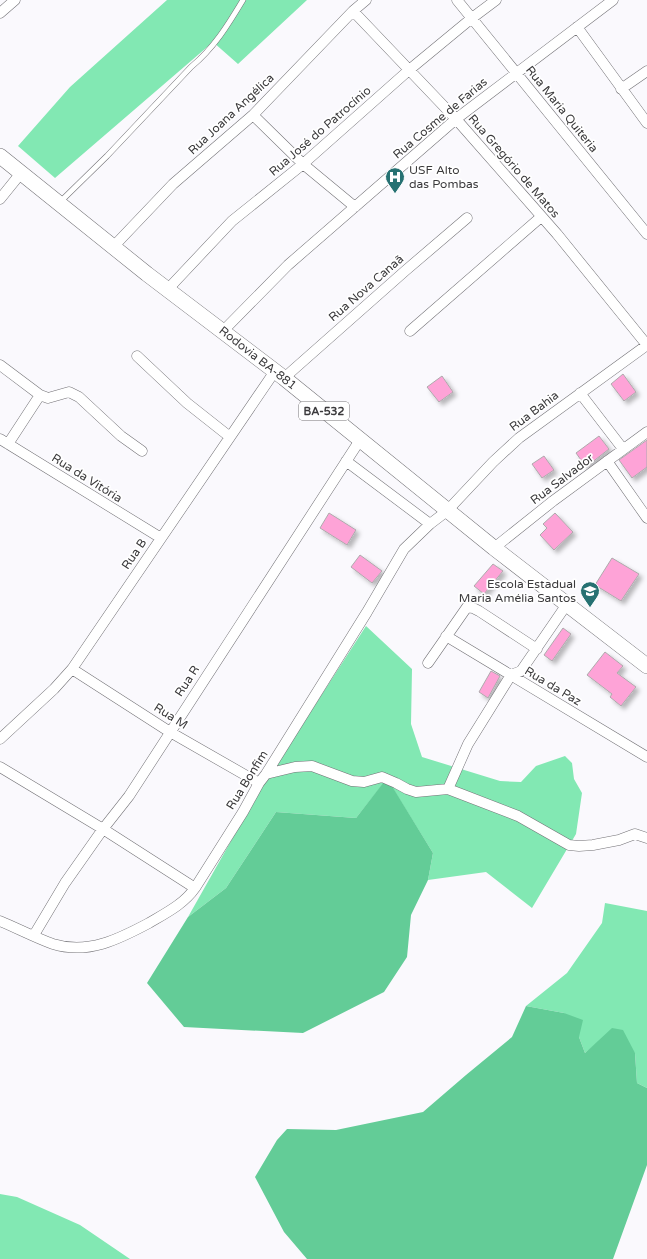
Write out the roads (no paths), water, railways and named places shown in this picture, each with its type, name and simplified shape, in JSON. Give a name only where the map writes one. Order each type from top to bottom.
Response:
[{"type":"main road","name":"Rodovia BA-881","points":[[0,156],[279,375],[494,548],[647,666]]},
{"type":"street","points":[[0,13],[15,0]]},
{"type":"street","name":"Rua Joana Angélica","points":[[114,246],[174,184],[253,114],[353,11],[366,0]]},
{"type":"street","name":"Rua Maria Quiteria","points":[[457,0],[647,234]]},
{"type":"street","name":"Rua José do Patrocínio","points":[[168,289],[232,221],[303,164],[409,70],[496,0]]},
{"type":"street","name":"Rua Cosme de Farias","points":[[223,331],[288,265],[456,119],[613,0]]},
{"type":"street","name":"Rua Gregório de Matos","points":[[353,11],[456,119],[557,234],[647,345]]},
{"type":"street","points":[[577,27],[647,123]]},
{"type":"street","points":[[622,89],[647,71]]},
{"type":"street","points":[[253,114],[303,164],[355,207]]},
{"type":"street","points":[[0,199],[21,173]]},
{"type":"street","points":[[410,331],[541,216]]},
{"type":"street","name":"Rua Nova Canaã","points":[[279,375],[467,218]]},
{"type":"street","name":"Rua Bahia","points":[[447,510],[493,462],[519,438],[647,345]]},
{"type":"street","points":[[137,356],[187,403],[230,437]]},
{"type":"street","points":[[0,365],[40,395],[48,398],[69,392],[79,397],[121,436],[142,451]]},
{"type":"street","name":"Rua B","points":[[0,739],[40,703],[72,669],[230,437],[279,375]]},
{"type":"street","points":[[580,393],[623,449]]},
{"type":"street","points":[[4,442],[40,395]]},
{"type":"street","name":"Rua Salvador","points":[[494,548],[647,432]]},
{"type":"street","name":"Rua R","points":[[34,936],[65,883],[103,829],[129,796],[360,440]]},
{"type":"street","name":"Rua da Vitória","points":[[4,442],[161,538]]},
{"type":"street","points":[[607,461],[647,518]]},
{"type":"street","points":[[346,462],[430,524]]},
{"type":"street","name":"Rua Bonfim","points":[[0,921],[61,946],[81,948],[99,946],[122,937],[185,900],[195,888],[243,812],[259,783],[367,612],[404,549],[447,510]]},
{"type":"street","points":[[448,790],[468,744],[510,675],[522,671],[567,604]]},
{"type":"street","points":[[428,662],[468,607],[475,609],[537,649]]},
{"type":"street","name":"Rua da Paz","points":[[446,636],[647,757]]},
{"type":"street","name":"Rua M","points":[[72,669],[170,732],[259,783]]},
{"type":"street","points":[[266,774],[295,766],[312,766],[352,781],[364,782],[382,777],[416,792],[448,790],[518,816],[569,845],[593,845],[619,840],[635,834],[647,838]]},
{"type":"street","points":[[0,767],[103,829],[195,888]]},
{"type":"lane","points":[[59,202],[107,156],[191,67],[205,56],[217,41],[243,0]]},
{"type":"place","name":"USF Alto das Pombas","points":[[395,194]]},
{"type":"place","name":"Escola Estadual Maria Amélia Santos","points":[[590,608]]}]
